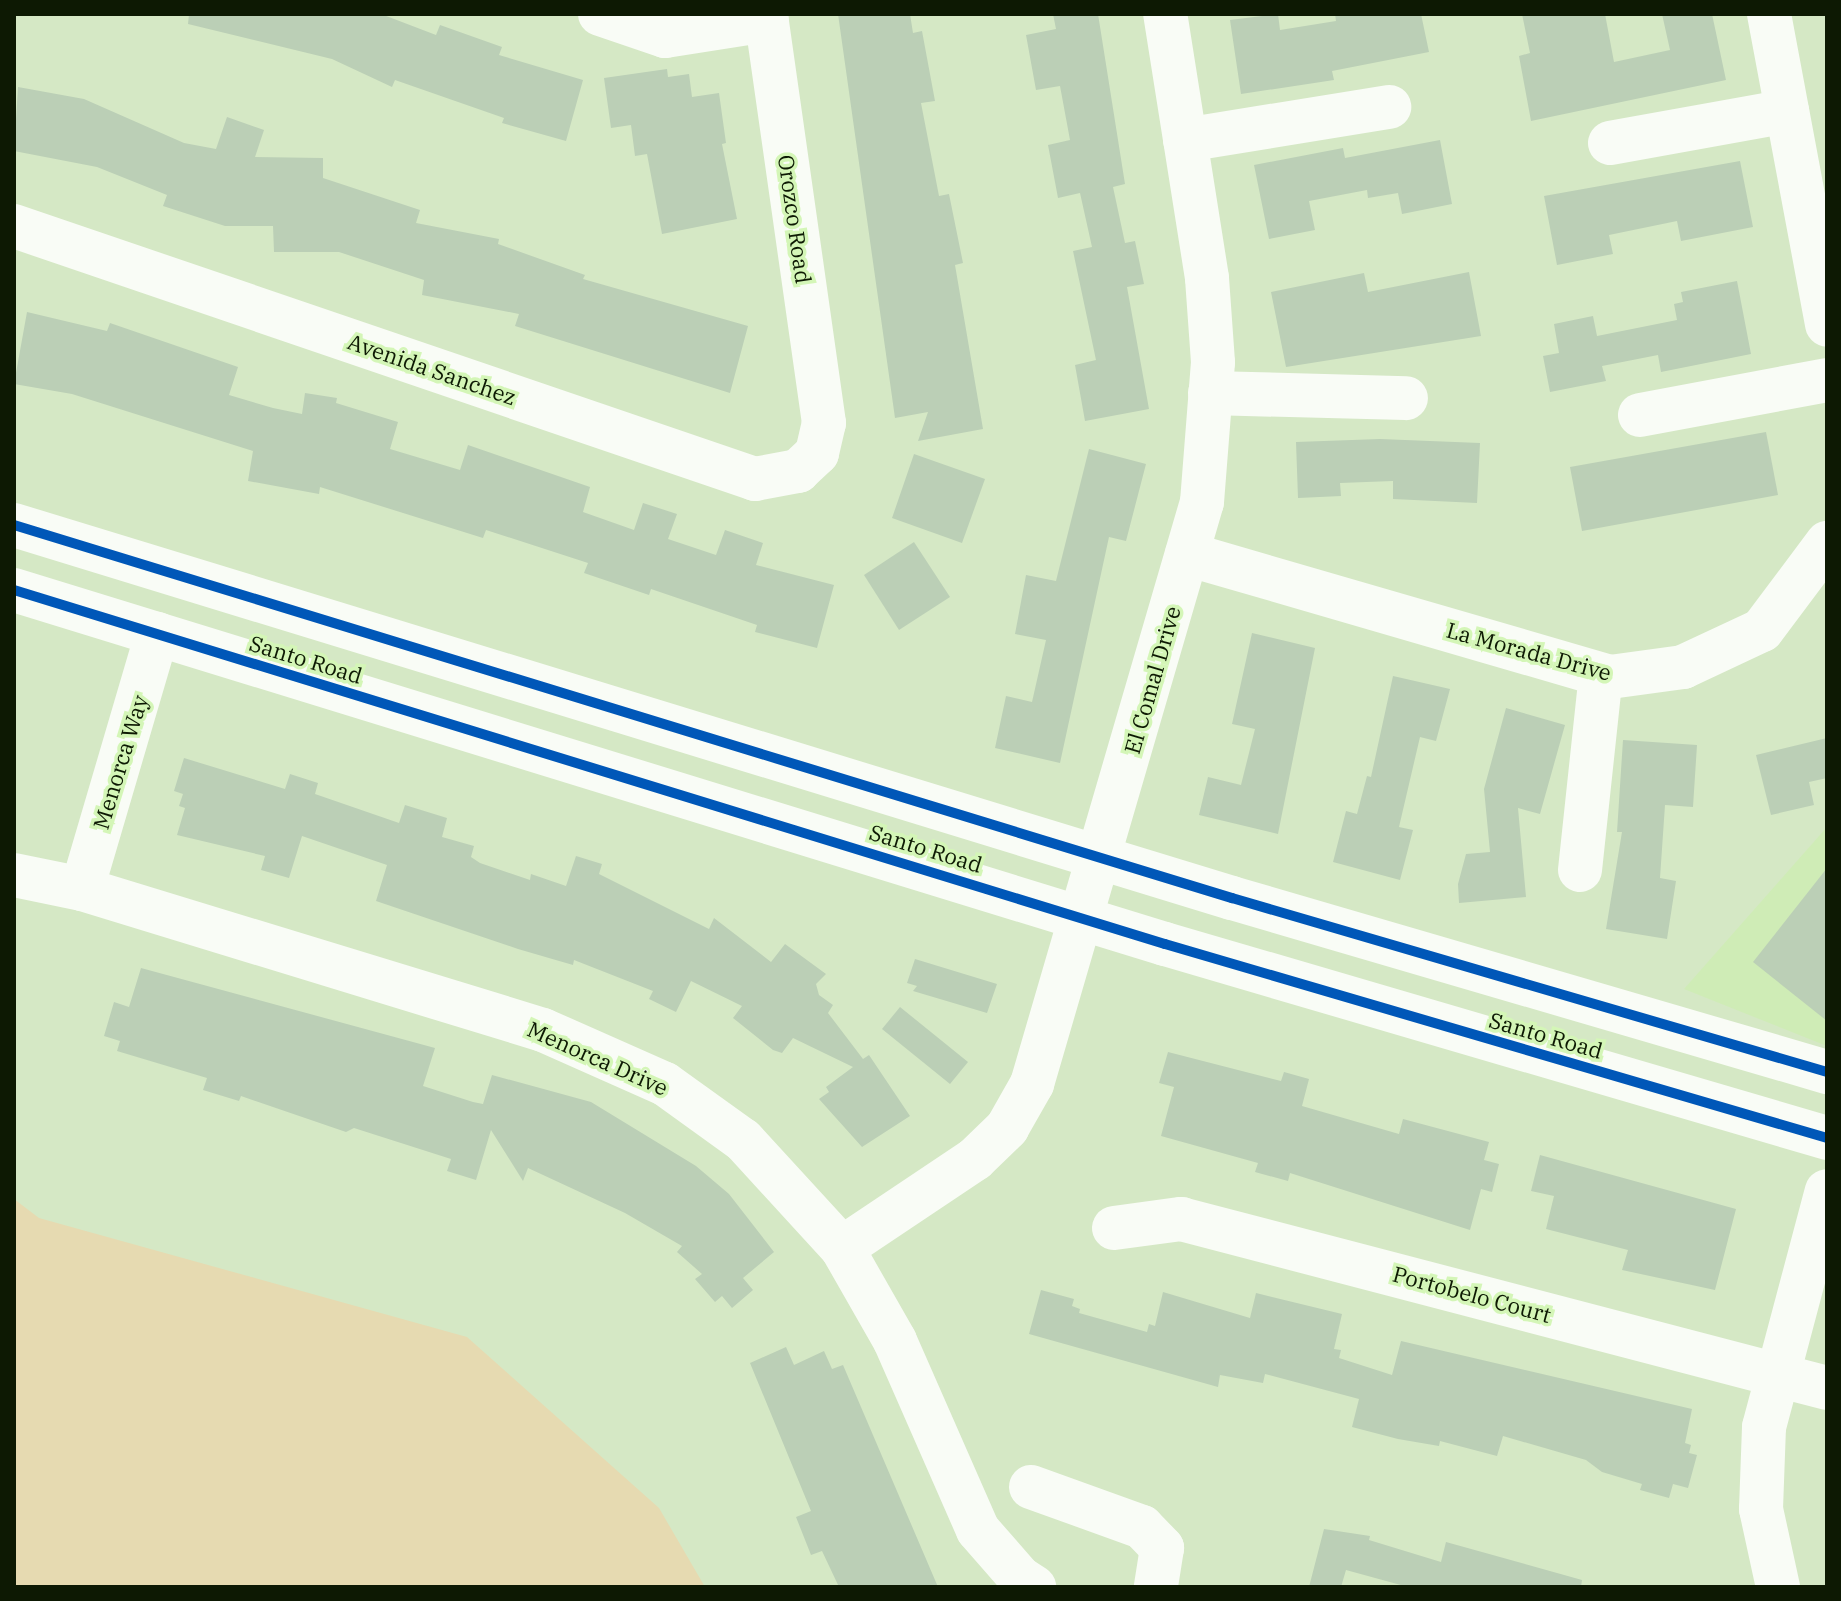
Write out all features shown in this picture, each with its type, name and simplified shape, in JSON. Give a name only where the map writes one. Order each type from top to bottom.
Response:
[{"type":"street","points":[[600,14],[665,36],[766,17]]},
{"type":"street","name":"El Comal Drive","points":[[842,1248],[975,1159],[1007,1128],[1032,1084],[1083,918],[1202,502],[1210,393],[1207,278],[1165,14]]},
{"type":"street","points":[[1769,14],[1787,111],[1814,185],[1827,325]]},
{"type":"street","name":"Orozco Road","points":[[766,17],[824,423]]},
{"type":"street","points":[[1185,140],[1389,107]]},
{"type":"street","points":[[1610,143],[1787,111]]},
{"type":"street","name":"Avenida Sanchez","points":[[14,226],[755,479],[798,471],[817,453],[824,423]]},
{"type":"street","points":[[1640,415],[1827,380]]},
{"type":"street","points":[[1210,393],[1406,398]]},
{"type":"street","name":"Santo Road","points":[[14,525],[1099,856],[1827,1072]]},
{"type":"street","name":"La Morada Drive","points":[[1187,554],[1601,675],[1683,667],[1762,630],[1827,543]]},
{"type":"street","name":"Santo Road","points":[[14,590],[1083,918],[1827,1138]]},
{"type":"street","name":"Menorca Way","points":[[82,889],[157,634]]},
{"type":"street","points":[[1580,870],[1601,675]]},
{"type":"street","name":"Menorca Drive","points":[[14,875],[82,889],[543,1030],[665,1084],[743,1140],[842,1248],[895,1341],[978,1530],[1020,1578],[1034,1587]]},
{"type":"street","points":[[1778,1587],[1761,1509],[1764,1427],[1827,1191]]},
{"type":"street","name":"Portobelo Court","points":[[1114,1228],[1181,1219],[1827,1388]]},
{"type":"street","points":[[1031,1487],[1142,1527],[1162,1548],[1156,1587]]},
{"type":"shaded area","points":[[1827,827],[1827,1046],[1684,989]]},
{"type":"shaded area","points":[[14,1199],[39,1218],[467,1337],[659,1508],[705,1587],[14,1587]]},
{"type":"building","points":[[189,14],[381,14],[436,35],[440,25],[502,47],[499,55],[583,80],[566,141],[502,123],[504,118],[395,80],[392,87],[332,59],[188,24]]},
{"type":"building","points":[[838,14],[910,14],[913,33],[922,31],[935,101],[921,103],[939,196],[949,194],[963,263],[955,265],[983,429],[918,441],[928,412],[895,418]]},
{"type":"building","points":[[1053,14],[1098,14],[1125,184],[1113,187],[1125,243],[1135,241],[1144,284],[1127,287],[1149,409],[1085,421],[1075,365],[1096,360],[1073,251],[1092,247],[1080,193],[1058,198],[1048,145],[1070,140],[1060,86],[1036,90],[1026,35],[1056,29]]},
{"type":"building","points":[[1278,14],[1280,30],[1336,21],[1335,14],[1421,14],[1429,52],[1332,71],[1334,80],[1241,94],[1230,20]]},
{"type":"building","points":[[1522,14],[1605,14],[1614,62],[1670,50],[1662,14],[1712,14],[1726,80],[1531,121],[1519,56],[1530,53]]},
{"type":"building","points":[[667,69],[668,77],[689,74],[692,97],[719,93],[726,143],[722,144],[737,219],[662,234],[647,154],[635,156],[631,125],[611,128],[604,78]]},
{"type":"building","points":[[18,87],[84,99],[184,143],[216,149],[227,117],[264,130],[255,157],[323,158],[323,178],[420,210],[416,223],[499,239],[498,244],[585,275],[583,279],[748,326],[730,393],[515,326],[519,314],[422,295],[424,280],[339,252],[274,252],[273,226],[225,226],[163,206],[167,195],[97,167],[14,151]]},
{"type":"building","points":[[1440,140],[1452,204],[1402,214],[1398,193],[1368,198],[1367,190],[1309,201],[1315,230],[1269,239],[1254,165],[1343,148],[1345,158]]},
{"type":"building","points":[[1740,161],[1753,227],[1681,241],[1677,221],[1609,235],[1613,254],[1557,265],[1544,196]]},
{"type":"building","points":[[1469,272],[1481,336],[1286,367],[1271,292],[1364,273],[1368,292]]},
{"type":"building","points":[[1737,281],[1751,354],[1661,372],[1658,355],[1602,366],[1606,381],[1550,392],[1543,356],[1559,353],[1554,324],[1593,316],[1597,336],[1677,320],[1674,304],[1683,302],[1681,292]]},
{"type":"building","points":[[27,312],[107,331],[110,323],[238,367],[229,395],[273,408],[302,414],[305,393],[337,398],[336,403],[398,422],[390,449],[460,470],[468,445],[590,487],[583,512],[634,530],[643,503],[677,514],[668,539],[716,555],[725,530],[763,543],[756,565],[834,585],[817,648],[755,632],[757,625],[651,589],[649,595],[584,573],[588,563],[486,530],[483,538],[320,487],[319,494],[248,481],[253,451],[72,394],[14,384]]},
{"type":"building","points":[[1766,432],[1778,495],[1582,531],[1570,467]]},
{"type":"building","points":[[1380,439],[1480,443],[1477,503],[1393,499],[1393,481],[1340,483],[1341,496],[1298,498],[1296,442]]},
{"type":"building","points":[[1089,449],[1146,464],[1126,541],[1109,537],[1060,763],[995,748],[1006,696],[1032,702],[1046,640],[1015,634],[1026,575],[1056,581]]},
{"type":"building","points":[[914,454],[985,479],[962,543],[892,518]]},
{"type":"building","points":[[914,542],[950,597],[899,630],[864,575]]},
{"type":"building","points":[[1252,633],[1315,648],[1278,834],[1199,815],[1208,777],[1241,785],[1255,729],[1232,724]]},
{"type":"building","points":[[1393,676],[1450,689],[1436,741],[1420,737],[1399,827],[1413,830],[1400,880],[1333,862],[1346,811],[1357,814],[1367,776],[1371,777]]},
{"type":"building","points":[[1506,708],[1565,725],[1540,814],[1518,808],[1526,897],[1459,903],[1458,884],[1466,854],[1490,852],[1484,789]]},
{"type":"building","points":[[1827,738],[1827,778],[1809,782],[1814,805],[1771,815],[1756,755]]},
{"type":"building","points":[[1623,740],[1697,745],[1693,807],[1665,805],[1660,878],[1676,881],[1667,939],[1606,929],[1622,832],[1617,832]]},
{"type":"building","points":[[184,758],[285,789],[290,774],[318,783],[315,794],[399,823],[405,805],[447,818],[442,837],[474,846],[471,857],[480,863],[530,880],[531,874],[566,886],[576,856],[602,864],[599,874],[709,929],[714,918],[771,962],[785,944],[826,974],[816,984],[819,995],[833,1005],[828,1013],[863,1059],[869,1055],[910,1116],[862,1147],[819,1099],[829,1092],[826,1087],[853,1067],[793,1038],[782,1053],[773,1050],[733,1018],[742,1006],[691,981],[676,1012],[649,999],[653,991],[574,960],[573,965],[518,949],[376,901],[387,865],[302,836],[289,878],[261,870],[265,856],[177,835],[185,808],[179,806],[183,794],[174,791]]},
{"type":"building","points":[[1827,868],[1827,1021],[1753,962]]},
{"type":"building","points":[[915,959],[997,984],[987,1013],[913,991],[917,986],[907,983]]},
{"type":"building","points":[[141,968],[435,1048],[423,1086],[473,1102],[483,1104],[492,1075],[591,1102],[696,1166],[729,1194],[774,1252],[743,1278],[753,1290],[732,1308],[722,1296],[715,1302],[695,1279],[702,1274],[677,1252],[682,1246],[625,1213],[528,1168],[523,1181],[491,1130],[476,1180],[447,1171],[451,1159],[354,1128],[346,1132],[241,1096],[239,1101],[203,1090],[207,1078],[117,1051],[120,1041],[104,1036],[114,1002],[129,1007]]},
{"type":"building","points":[[900,1007],[968,1062],[950,1084],[882,1029]]},
{"type":"building","points":[[1168,1052],[1281,1081],[1284,1072],[1309,1079],[1302,1106],[1399,1134],[1403,1119],[1489,1142],[1484,1160],[1499,1164],[1492,1192],[1481,1189],[1470,1230],[1290,1173],[1288,1181],[1255,1172],[1258,1163],[1161,1136],[1174,1087],[1159,1083]]},
{"type":"building","points":[[1540,1155],[1736,1209],[1715,1290],[1622,1270],[1628,1250],[1546,1229],[1554,1196],[1531,1191]]},
{"type":"building","points":[[1041,1290],[1074,1299],[1072,1306],[1080,1309],[1079,1313],[1147,1332],[1149,1324],[1155,1326],[1163,1292],[1250,1318],[1256,1293],[1342,1314],[1334,1349],[1341,1350],[1339,1358],[1392,1375],[1401,1341],[1692,1409],[1685,1443],[1691,1445],[1689,1453],[1697,1455],[1688,1488],[1673,1484],[1669,1498],[1640,1490],[1642,1484],[1602,1472],[1586,1460],[1503,1436],[1497,1456],[1440,1441],[1439,1446],[1398,1439],[1352,1427],[1359,1399],[1265,1374],[1263,1383],[1220,1375],[1218,1387],[1029,1334]]},
{"type":"building","points":[[786,1347],[794,1365],[824,1351],[832,1369],[843,1365],[938,1587],[839,1587],[822,1551],[811,1555],[796,1517],[811,1511],[750,1363]]},
{"type":"building","points":[[1324,1529],[1370,1536],[1369,1540],[1441,1562],[1446,1542],[1582,1580],[1581,1587],[1408,1587],[1346,1570],[1341,1587],[1309,1587]]},
{"type":"cycle path","points":[[14,525],[1232,898],[1827,1072]]},
{"type":"cycle path","points":[[14,590],[1165,944],[1827,1138]]}]
